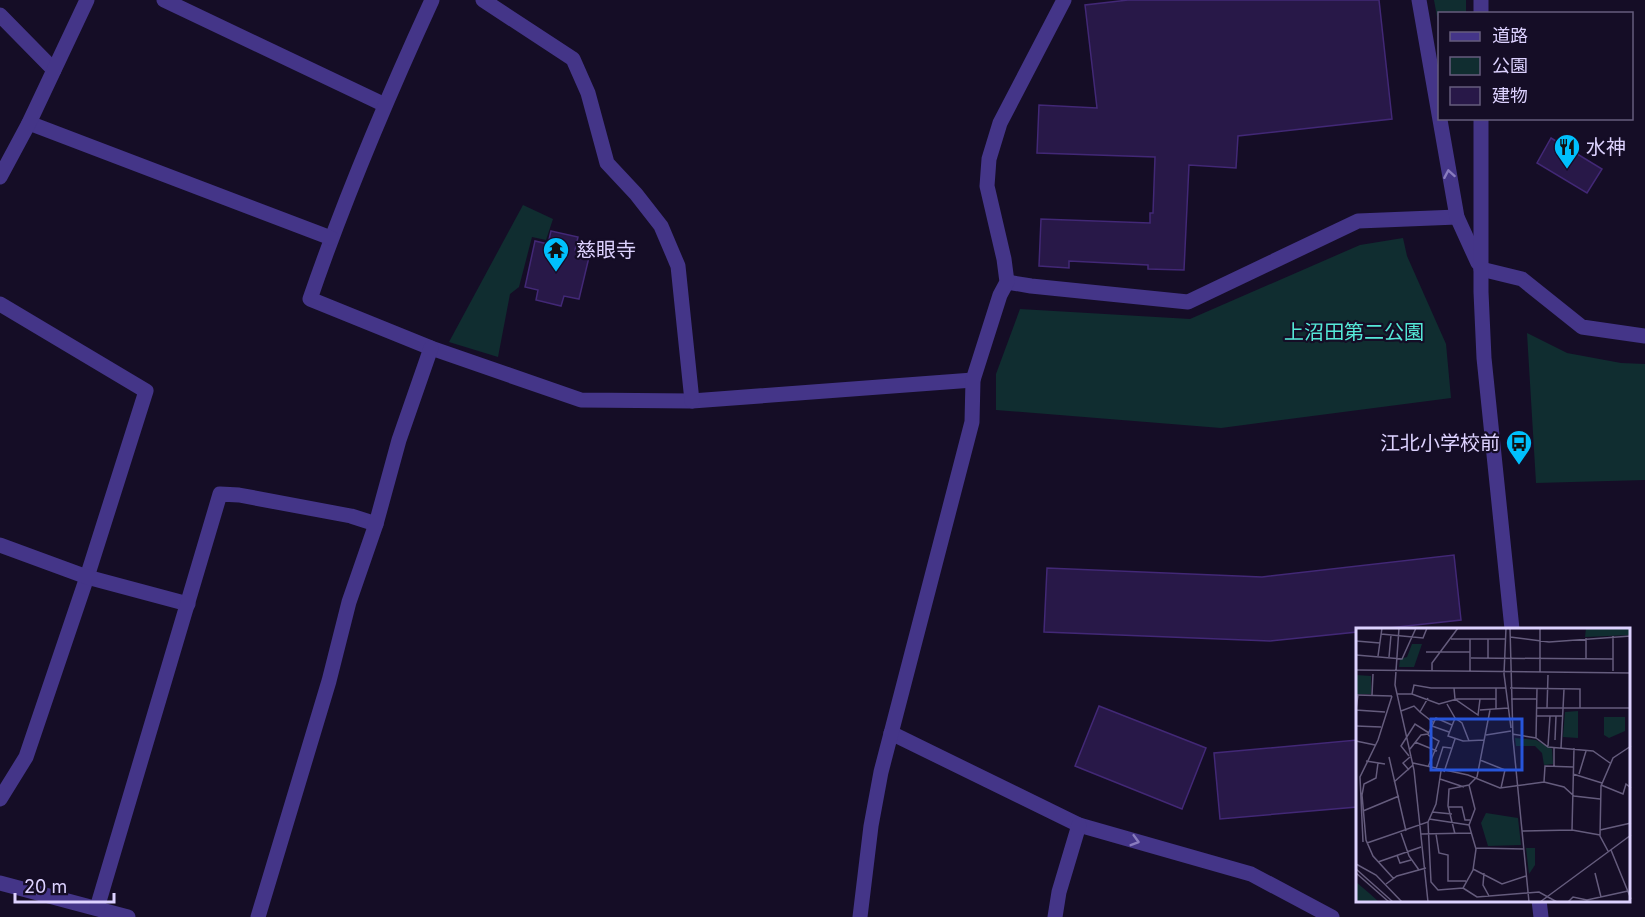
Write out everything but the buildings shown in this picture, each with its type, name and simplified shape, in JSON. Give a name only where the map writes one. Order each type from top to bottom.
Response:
[{"type":"street","points":[[0,177],[29,123],[87,0]]},
{"type":"street","points":[[164,0],[385,105]]},
{"type":"street","points":[[432,0],[385,105],[331,238],[310,299],[431,348],[581,400],[692,400],[972,380]]},
{"type":"street","points":[[483,0],[573,59],[588,93],[607,163],[636,194],[661,226],[678,266],[692,400]]},
{"type":"street","points":[[860,917],[871,826],[881,772],[972,422],[972,380],[999,295],[1007,282],[987,186],[989,159],[1000,123],[1064,0]]},
{"type":"street","points":[[1419,0],[1438,108]]},
{"type":"street","points":[[0,15],[54,70]]},
{"type":"street","points":[[1440,120],[1457,217],[1481,269]]},
{"type":"street","points":[[1481,120],[1481,269],[1484,358],[1512,628]]},
{"type":"street","points":[[29,123],[331,238]]},
{"type":"street","points":[[1007,282],[1188,302],[1358,221],[1457,217]]},
{"type":"street","points":[[1481,269],[1522,279],[1582,327],[1645,336]]},
{"type":"street","points":[[0,304],[146,391],[87,577],[26,757],[0,799]]},
{"type":"street","points":[[258,917],[329,681],[349,602],[376,524],[399,440],[431,348]]},
{"type":"street","points":[[97,908],[220,494],[239,495],[340,514],[376,524]]},
{"type":"street","points":[[0,545],[87,577],[188,604]]},
{"type":"street","points":[[891,733],[1079,825],[1251,874],[1332,917]]},
{"type":"street","points":[[1055,917],[1059,892],[1079,825]]},
{"type":"street","points":[[0,883],[128,917]]},
{"type":"street","points":[[1539,902],[1540,917]]},
{"type":"green space","points":[[1434,0],[1466,0],[1466,12],[1438,12],[1438,22]]},
{"type":"green space","points":[[523,205],[553,219],[546,240],[532,237],[519,287],[510,294],[498,357],[449,342]]},
{"type":"green space","name":"上沼田第二公園","points":[[1403,238],[1407,256],[1446,344],[1451,398],[1221,428],[996,410],[996,374],[1020,309],[1190,319],[1360,245]]},
{"type":"green space","points":[[1527,333],[1567,353],[1621,363],[1645,364],[1645,480],[1536,483]]},
{"type":"place","name":"水神","points":[[1567,170]]},
{"type":"place","name":"慈眼寺","points":[[556,273]]},
{"type":"place","name":"江北小学校前","points":[[1519,466]]}]
